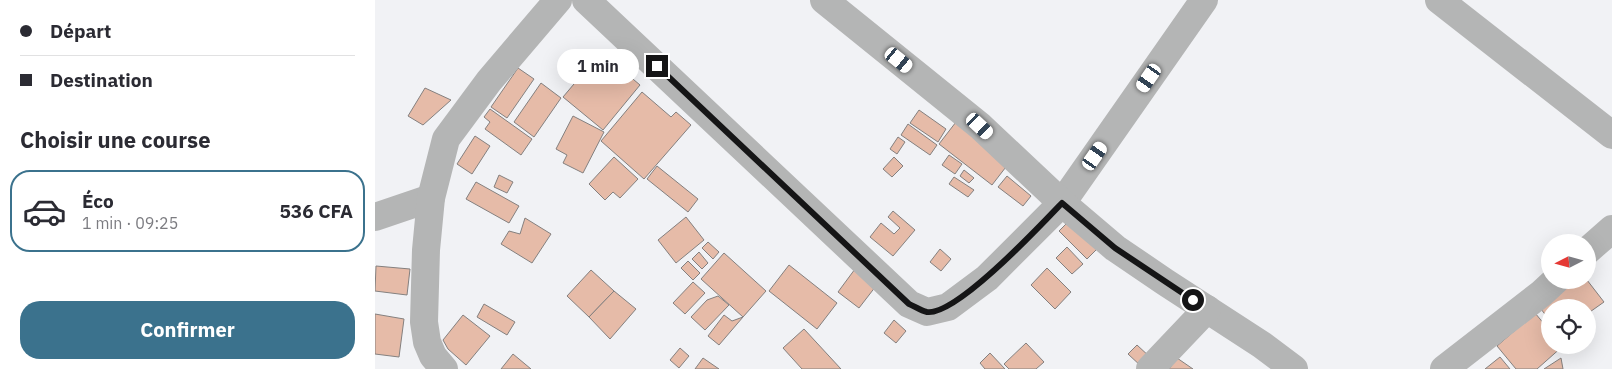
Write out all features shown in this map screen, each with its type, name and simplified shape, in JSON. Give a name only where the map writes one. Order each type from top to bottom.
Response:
[{"type":"street","points":[[444,369],[433,356],[427,342],[424,322],[426,250],[431,198],[446,140],[489,81],[558,0]]},
{"type":"street","points":[[586,0],[909,304],[927,312],[948,307],[987,278],[1062,203],[1204,0]]},
{"type":"street","points":[[824,0],[980,126],[1062,203],[1115,248],[1294,369]]},
{"type":"street","points":[[1439,0],[1612,135]]},
{"type":"street","points":[[375,217],[431,198]]},
{"type":"street","points":[[1596,243],[1612,230]]},
{"type":"street","points":[[1444,369],[1546,289]]},
{"type":"street","points":[[1150,369],[1207,309]]},
{"type":"building","points":[[601,52],[640,85],[603,130],[563,97]]},
{"type":"building","points":[[518,68],[534,79],[507,118],[491,107]]},
{"type":"building","points":[[541,83],[561,98],[534,137],[514,122]]},
{"type":"building","points":[[425,88],[451,100],[423,125],[408,116]]},
{"type":"building","points":[[642,92],[671,117],[676,112],[691,125],[644,179],[601,141]]},
{"type":"building","points":[[490,109],[532,139],[521,155],[485,129],[490,122],[484,117]]},
{"type":"building","points":[[919,110],[946,129],[938,142],[910,123]]},
{"type":"building","points":[[573,116],[604,132],[583,173],[563,163],[567,155],[556,149]]},
{"type":"building","points":[[956,122],[1009,163],[992,185],[939,144]]},
{"type":"building","points":[[908,124],[937,145],[930,155],[901,135]]},
{"type":"building","points":[[475,136],[490,146],[472,174],[457,164]]},
{"type":"building","points":[[898,137],[905,142],[897,154],[890,149]]},
{"type":"building","points":[[949,155],[962,164],[955,174],[942,165]]},
{"type":"building","points":[[614,157],[638,179],[620,198],[613,192],[605,200],[589,184]]},
{"type":"building","points":[[894,157],[903,166],[892,177],[883,169]]},
{"type":"building","points":[[657,166],[698,199],[688,212],[647,179]]},
{"type":"building","points":[[964,170],[974,178],[969,183],[960,176]]},
{"type":"building","points":[[499,175],[513,182],[507,193],[494,187]]},
{"type":"building","points":[[1007,176],[1031,196],[1023,206],[998,187]]},
{"type":"building","points":[[954,177],[974,190],[968,197],[949,184]]},
{"type":"building","points":[[476,182],[519,206],[509,223],[466,199]]},
{"type":"building","points":[[893,211],[915,230],[893,256],[870,237],[881,223],[894,234],[900,228],[888,217]]},
{"type":"building","points":[[1075,215],[1103,243],[1087,259],[1059,231]]},
{"type":"building","points":[[686,217],[704,240],[676,263],[658,240]]},
{"type":"building","points":[[525,218],[551,234],[532,263],[501,244],[509,231],[520,234]]},
{"type":"building","points":[[708,242],[719,252],[713,259],[702,248]]},
{"type":"building","points":[[1067,247],[1083,264],[1072,274],[1056,258]]},
{"type":"building","points":[[940,249],[951,259],[941,271],[930,262]]},
{"type":"building","points":[[699,252],[708,263],[702,269],[692,259]]},
{"type":"building","points":[[724,253],[766,291],[743,317],[701,279]]},
{"type":"building","points":[[688,261],[700,273],[693,280],[681,268]]},
{"type":"building","points":[[789,265],[837,303],[817,329],[769,291]]},
{"type":"building","points":[[376,266],[410,269],[407,295],[375,291]]},
{"type":"building","points":[[1047,268],[1071,292],[1055,309],[1031,285]]},
{"type":"building","points":[[855,269],[876,286],[859,308],[838,292]]},
{"type":"building","points":[[591,270],[614,291],[589,317],[567,296]]},
{"type":"building","points":[[693,282],[705,293],[685,314],[673,303]]},
{"type":"building","points":[[1558,289],[1594,289],[1604,302],[1596,308],[1596,299],[1546,299]]},
{"type":"building","points":[[614,291],[636,309],[610,339],[589,317]]},
{"type":"building","points":[[718,296],[729,305],[705,330],[691,317],[707,300]]},
{"type":"building","points":[[484,304],[515,322],[507,335],[477,317]]},
{"type":"building","points":[[1535,313],[1541,320],[1541,354],[1554,354],[1537,369],[1516,369],[1497,346]]},
{"type":"building","points":[[375,314],[404,319],[399,357],[375,354]]},
{"type":"building","points":[[463,315],[490,336],[466,365],[448,349],[443,340]]},
{"type":"building","points":[[724,315],[732,321],[743,317],[719,345],[708,336]]},
{"type":"building","points":[[894,320],[906,331],[896,343],[884,333]]},
{"type":"building","points":[[804,329],[841,369],[802,369],[783,348]]},
{"type":"building","points":[[1026,343],[1044,362],[1036,369],[1009,369],[1004,364]]},
{"type":"building","points":[[1137,345],[1151,358],[1142,367],[1128,354]]},
{"type":"building","points":[[680,348],[689,356],[679,368],[670,360]]},
{"type":"building","points":[[990,353],[1005,369],[985,369],[980,363]]},
{"type":"building","points":[[513,354],[531,369],[501,369]]},
{"type":"building","points":[[1500,357],[1510,369],[1485,369]]},
{"type":"building","points":[[703,358],[719,369],[695,369]]},
{"type":"building","points":[[1177,358],[1193,369],[1169,369]]},
{"type":"building","points":[[1561,358],[1563,369],[1544,369]]},
{"type":"route","points":[[657,66],[909,304],[927,312],[948,307],[987,278],[1062,203],[1115,248],[1193,300]]}]
